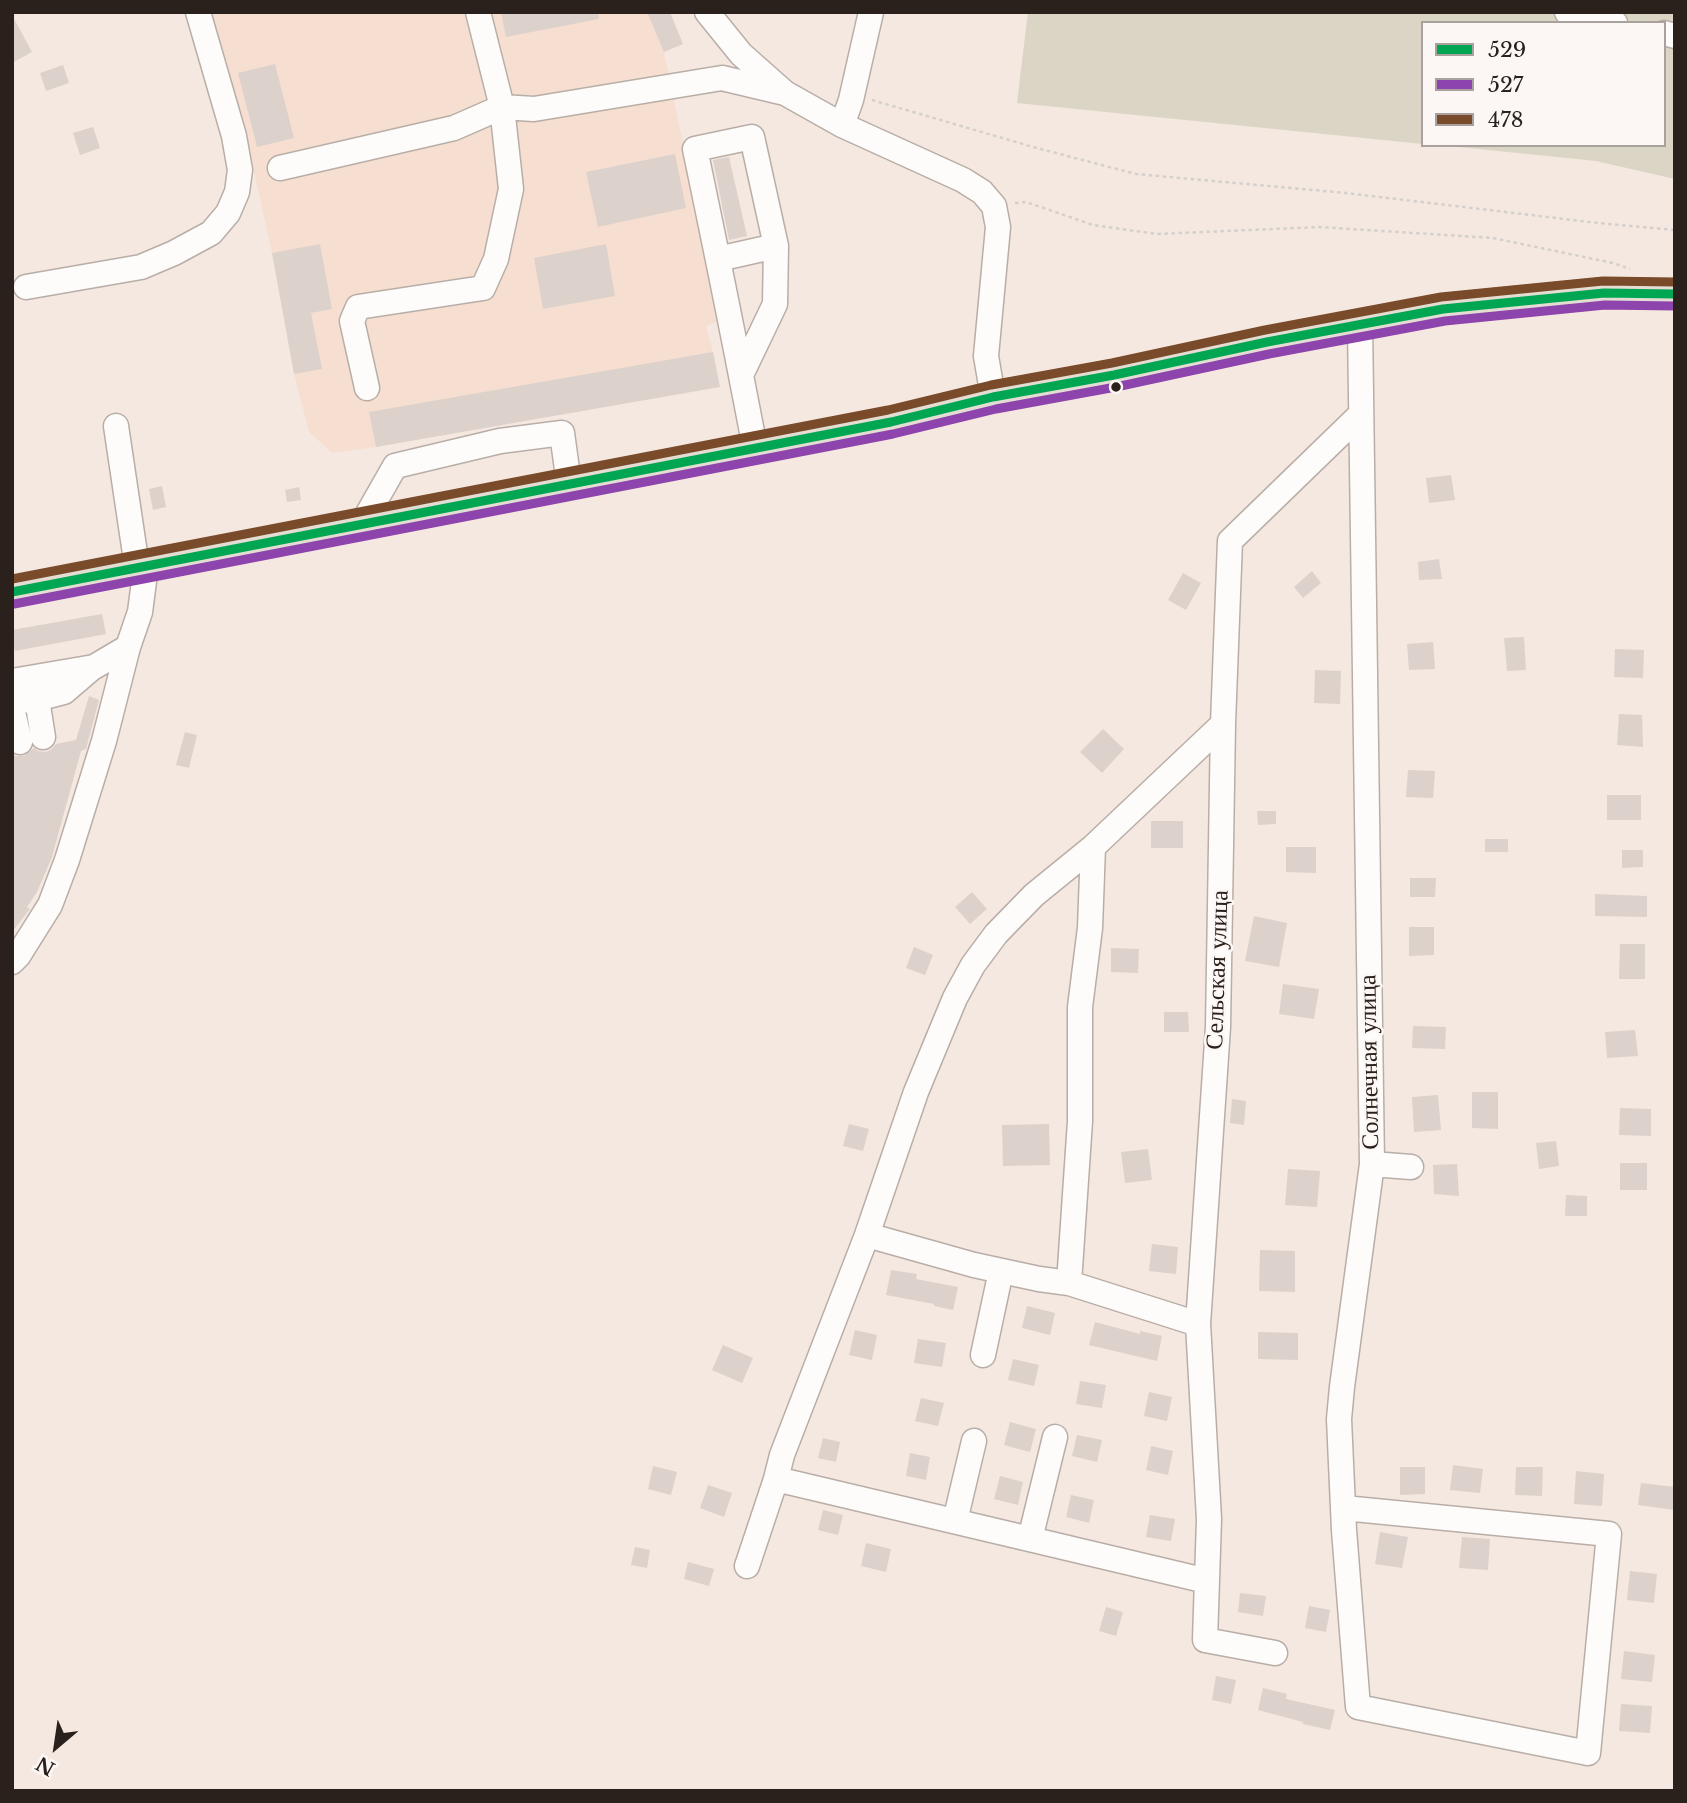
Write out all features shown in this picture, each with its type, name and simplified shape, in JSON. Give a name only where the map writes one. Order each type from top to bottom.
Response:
[{"type":"main road","points":[[12,592],[891,422],[993,397],[1443,309],[1604,293],[1675,294]]},
{"type":"street","points":[[26,287],[141,267],[211,233],[228,213],[237,192],[240,170],[234,136],[198,12]]},
{"type":"street","points":[[367,388],[352,321],[358,307],[483,288],[496,259],[511,189],[502,107],[478,12]]},
{"type":"street","points":[[707,12],[741,54],[785,93],[842,125],[963,180],[982,192],[994,206],[998,227],[986,356],[993,397]]},
{"type":"street","points":[[842,125],[851,100],[871,12]]},
{"type":"street","points":[[1567,12],[1606,21]]},
{"type":"street","points":[[280,168],[454,128],[502,107],[534,109],[722,78],[785,93]]},
{"type":"street","points":[[741,375],[775,304],[776,246],[752,137],[695,149],[755,448]]},
{"type":"street","points":[[718,259],[776,246]]},
{"type":"street","name":"Солнечная улица","points":[[1344,1508],[1609,1534],[1588,1753],[1358,1706],[1344,1508],[1339,1419],[1372,1164],[1360,325]]},
{"type":"street","name":"Сельская улица","points":[[1275,1653],[1205,1640],[1209,1519],[1198,1324],[1219,1027],[1223,724],[1230,541],[1362,414]]},
{"type":"street","points":[[12,962],[55,894],[104,741],[128,647],[140,612],[141,566],[116,426]]},
{"type":"street","points":[[362,524],[395,466],[500,441],[562,433],[569,484]]},
{"type":"street","points":[[12,702],[64,692],[94,667],[128,647]]},
{"type":"street","points":[[12,681],[94,667]]},
{"type":"street","points":[[12,708],[31,740],[37,699]]},
{"type":"street","points":[[747,1566],[782,1455],[867,1235],[916,1092],[955,998],[973,965],[996,934],[1034,895],[1093,847],[1223,724]]},
{"type":"street","points":[[1069,1283],[1080,1121],[1080,1007],[1090,928],[1093,847]]},
{"type":"street","points":[[1372,1164],[1411,1167]]},
{"type":"street","points":[[867,1235],[974,1265],[1069,1283],[1198,1324]]},
{"type":"street","points":[[982,1355],[1001,1270]]},
{"type":"street","points":[[1030,1539],[1055,1437]]},
{"type":"street","points":[[955,1521],[974,1441]]},
{"type":"street","points":[[776,1479],[1207,1581]]},
{"type":"path","points":[[851,100],[873,100],[1136,174],[1346,192],[1675,230]]},
{"type":"path","points":[[994,206],[1026,202],[1093,225],[1157,234],[1319,227],[1493,239],[1613,263],[1634,271]]},
{"type":"shaded area","points":[[212,12],[670,12],[664,52],[720,321],[706,326],[713,352],[376,447],[332,453],[309,432],[294,374],[253,167]]},
{"type":"shaded area","points":[[1028,12],[1675,12],[1675,179],[1596,161],[1459,147],[1666,147],[1666,21],[1421,21],[1421,144],[1017,103]]},
{"type":"building","points":[[501,12],[598,12],[599,19],[506,37]]},
{"type":"building","points":[[647,12],[670,12],[683,44],[664,52]]},
{"type":"building","points":[[12,15],[32,52],[12,63]]},
{"type":"building","points":[[275,64],[294,138],[257,147],[238,73]]},
{"type":"building","points":[[63,65],[69,83],[46,91],[40,73]]},
{"type":"building","points":[[93,127],[100,148],[80,155],[73,133]]},
{"type":"building","points":[[675,154],[686,208],[598,227],[586,172]]},
{"type":"building","points":[[729,157],[747,236],[729,240],[713,160]]},
{"type":"building","points":[[320,244],[332,309],[311,313],[322,369],[294,374],[272,253]]},
{"type":"building","points":[[606,244],[615,296],[543,309],[534,258]]},
{"type":"building","points":[[713,352],[720,387],[376,447],[369,412]]},
{"type":"building","points":[[1451,475],[1455,500],[1429,503],[1426,478]]},
{"type":"building","points":[[162,486],[166,507],[153,510],[149,489]]},
{"type":"building","points":[[299,487],[301,500],[287,502],[285,490]]},
{"type":"building","points":[[1439,559],[1442,579],[1419,580],[1418,562]]},
{"type":"building","points":[[1312,571],[1321,583],[1303,598],[1294,587]]},
{"type":"building","points":[[1183,573],[1201,583],[1186,610],[1168,600]]},
{"type":"building","points":[[102,614],[106,634],[15,651],[12,630]]},
{"type":"building","points":[[1524,637],[1526,670],[1507,671],[1504,638]]},
{"type":"building","points":[[1433,642],[1435,669],[1409,670],[1407,644]]},
{"type":"building","points":[[1615,649],[1644,650],[1643,678],[1614,677]]},
{"type":"building","points":[[1315,670],[1341,671],[1340,704],[1314,703]]},
{"type":"building","points":[[89,696],[99,700],[86,749],[81,751],[52,857],[37,892],[27,907],[30,909],[12,932],[12,754],[24,756],[34,748],[46,752],[56,744],[76,740]]},
{"type":"building","points":[[1619,714],[1642,715],[1643,747],[1617,745]]},
{"type":"building","points":[[1103,729],[1124,749],[1102,773],[1080,752]]},
{"type":"building","points":[[185,732],[197,735],[189,768],[176,765]]},
{"type":"building","points":[[1408,770],[1435,771],[1433,798],[1406,797]]},
{"type":"building","points":[[1607,795],[1641,795],[1641,820],[1607,820]]},
{"type":"building","points":[[1257,811],[1276,811],[1276,824],[1258,825]]},
{"type":"building","points":[[1151,821],[1183,821],[1183,848],[1151,848]]},
{"type":"building","points":[[1485,839],[1508,839],[1508,852],[1485,852]]},
{"type":"building","points":[[1286,847],[1316,847],[1316,873],[1286,872]]},
{"type":"building","points":[[1622,850],[1643,850],[1643,867],[1622,868]]},
{"type":"building","points":[[1410,878],[1436,878],[1435,897],[1410,897]]},
{"type":"building","points":[[972,892],[987,909],[970,924],[955,907]]},
{"type":"building","points":[[1595,894],[1647,896],[1647,917],[1595,916]]},
{"type":"building","points":[[1254,916],[1287,923],[1279,967],[1245,961]]},
{"type":"building","points":[[1409,927],[1434,927],[1434,955],[1409,956]]},
{"type":"building","points":[[1620,944],[1645,944],[1645,979],[1619,979]]},
{"type":"building","points":[[914,947],[933,955],[925,975],[906,968]]},
{"type":"building","points":[[1111,948],[1139,949],[1138,973],[1111,972]]},
{"type":"building","points":[[1283,984],[1319,989],[1314,1019],[1279,1014]]},
{"type":"building","points":[[1164,1012],[1188,1012],[1189,1032],[1164,1032]]},
{"type":"building","points":[[1413,1026],[1446,1027],[1445,1049],[1412,1048]]},
{"type":"building","points":[[1635,1030],[1638,1056],[1607,1058],[1605,1032]]},
{"type":"building","points":[[1472,1092],[1498,1092],[1498,1129],[1472,1128]]},
{"type":"building","points":[[1438,1095],[1441,1130],[1414,1132],[1412,1097]]},
{"type":"building","points":[[1232,1099],[1246,1101],[1244,1125],[1230,1123]]},
{"type":"building","points":[[1620,1108],[1651,1109],[1651,1136],[1619,1135]]},
{"type":"building","points":[[849,1124],[869,1129],[863,1151],[843,1146]]},
{"type":"building","points":[[1049,1124],[1050,1165],[1003,1166],[1002,1125]]},
{"type":"building","points":[[1556,1141],[1559,1166],[1539,1169],[1536,1143]]},
{"type":"building","points":[[1148,1149],[1152,1180],[1125,1183],[1121,1152]]},
{"type":"building","points":[[1620,1163],[1647,1163],[1647,1190],[1620,1190]]},
{"type":"building","points":[[1457,1164],[1459,1196],[1434,1194],[1433,1165]]},
{"type":"building","points":[[1288,1169],[1320,1171],[1317,1207],[1285,1205]]},
{"type":"building","points":[[1566,1195],[1587,1196],[1587,1216],[1565,1216]]},
{"type":"building","points":[[1152,1244],[1178,1247],[1176,1274],[1149,1271]]},
{"type":"building","points":[[1260,1250],[1295,1251],[1295,1292],[1259,1291]]},
{"type":"building","points":[[891,1270],[917,1274],[916,1279],[958,1287],[953,1310],[886,1295]]},
{"type":"building","points":[[1027,1306],[1055,1313],[1050,1335],[1022,1328]]},
{"type":"building","points":[[1095,1322],[1140,1334],[1140,1331],[1162,1336],[1157,1361],[1089,1345]]},
{"type":"building","points":[[855,1330],[877,1335],[872,1360],[849,1355]]},
{"type":"building","points":[[1258,1332],[1298,1333],[1298,1360],[1258,1359]]},
{"type":"building","points":[[918,1339],[946,1343],[942,1367],[914,1363]]},
{"type":"building","points":[[723,1345],[753,1358],[742,1383],[712,1370]]},
{"type":"building","points":[[1013,1359],[1039,1365],[1034,1386],[1008,1380]]},
{"type":"building","points":[[1080,1381],[1106,1385],[1102,1408],[1076,1404]]},
{"type":"building","points":[[1149,1392],[1172,1397],[1167,1421],[1144,1416]]},
{"type":"building","points":[[921,1398],[944,1403],[938,1426],[915,1421]]},
{"type":"building","points":[[1010,1422],[1036,1429],[1030,1452],[1004,1445]]},
{"type":"building","points":[[1077,1435],[1102,1440],[1097,1462],[1072,1456]]},
{"type":"building","points":[[823,1438],[840,1442],[836,1462],[818,1458]]},
{"type":"building","points":[[1151,1446],[1173,1451],[1168,1475],[1146,1470]]},
{"type":"building","points":[[910,1453],[930,1457],[926,1480],[906,1476]]},
{"type":"building","points":[[1453,1465],[1483,1469],[1480,1493],[1450,1490]]},
{"type":"building","points":[[653,1466],[677,1472],[671,1495],[648,1489]]},
{"type":"building","points":[[1400,1467],[1425,1467],[1425,1494],[1400,1495]]},
{"type":"building","points":[[1516,1467],[1543,1467],[1542,1496],[1515,1495]]},
{"type":"building","points":[[1576,1471],[1604,1474],[1602,1506],[1574,1504]]},
{"type":"building","points":[[1000,1476],[1023,1482],[1018,1505],[994,1499]]},
{"type":"building","points":[[1641,1483],[1675,1487],[1674,1510],[1638,1505]]},
{"type":"building","points":[[708,1485],[732,1493],[724,1517],[700,1508]]},
{"type":"building","points":[[1071,1495],[1094,1500],[1089,1523],[1066,1517]]},
{"type":"building","points":[[823,1510],[843,1515],[838,1535],[818,1530]]},
{"type":"building","points":[[1150,1515],[1175,1519],[1171,1541],[1146,1537]]},
{"type":"building","points":[[1380,1532],[1408,1537],[1402,1568],[1375,1564]]},
{"type":"building","points":[[1462,1537],[1490,1539],[1488,1570],[1459,1568]]},
{"type":"building","points":[[866,1543],[891,1549],[886,1572],[861,1566]]},
{"type":"building","points":[[635,1547],[650,1550],[647,1568],[631,1565]]},
{"type":"building","points":[[688,1562],[714,1569],[709,1586],[684,1579]]},
{"type":"building","points":[[1630,1571],[1657,1574],[1654,1603],[1627,1600]]},
{"type":"building","points":[[1240,1593],[1266,1596],[1263,1616],[1238,1612]]},
{"type":"building","points":[[1309,1606],[1330,1610],[1326,1632],[1305,1628]]},
{"type":"building","points":[[1106,1607],[1123,1612],[1116,1636],[1099,1631]]},
{"type":"building","points":[[1624,1651],[1655,1655],[1652,1682],[1621,1679]]},
{"type":"building","points":[[1216,1676],[1236,1680],[1231,1704],[1212,1700]]},
{"type":"building","points":[[1263,1688],[1287,1694],[1286,1699],[1335,1710],[1330,1730],[1258,1710]]},
{"type":"building","points":[[1621,1704],[1652,1706],[1650,1733],[1619,1731]]},
{"type":"transit line","name":"478","points":[[12,579],[888,410],[991,385],[1441,297],[1603,281],[1675,282]]},
{"type":"transit line","name":"529","points":[[12,592],[891,422],[993,397],[1443,309],[1604,293],[1675,294]]},
{"type":"transit line","name":"527","points":[[14,604],[893,434],[996,409],[1445,321],[1605,305],[1675,306]]}]
